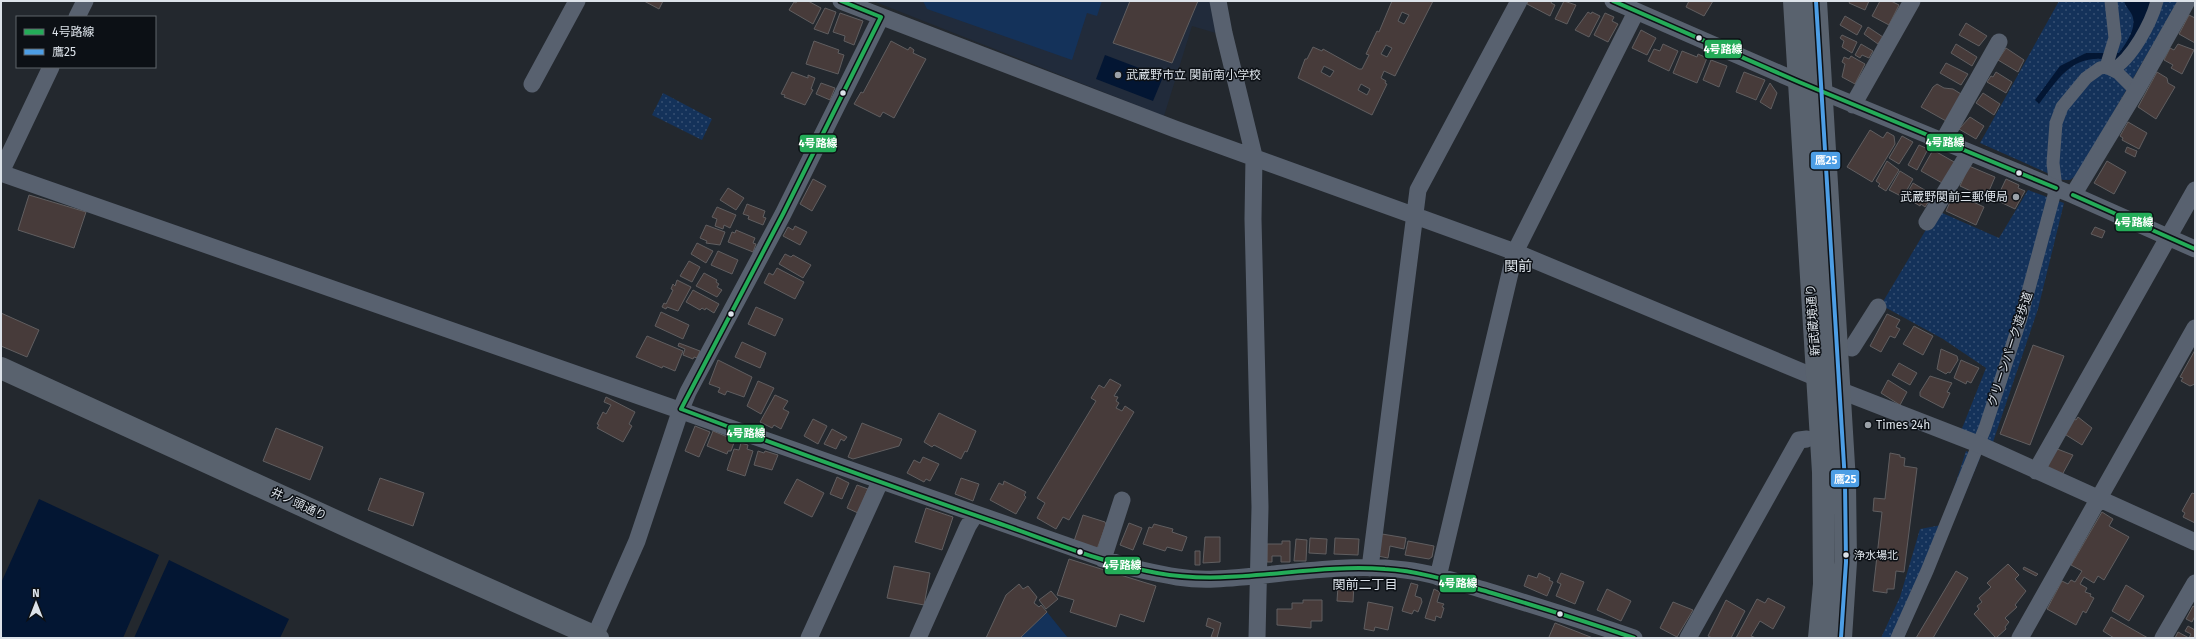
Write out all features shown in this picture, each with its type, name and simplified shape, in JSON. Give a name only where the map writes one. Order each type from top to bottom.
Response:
[{"type":"main road","name":"新武蔵境通り","points":[[1794,1],[1817,378],[1824,520],[1824,584],[1819,638]]},
{"type":"main road","name":"新武蔵境通り","points":[[1816,1],[1820,91],[1847,524],[1846,590],[1841,638]]},
{"type":"main road","name":"井ノ頭通り","points":[[1,368],[351,528],[596,637]]},
{"type":"street","points":[[78,16],[85,1]]},
{"type":"street","points":[[532,84],[577,1]]},
{"type":"street","points":[[841,1],[1175,129],[1254,156],[1515,252],[1817,378]]},
{"type":"street","points":[[1218,1],[1224,33],[1254,156],[1253,219],[1260,506],[1257,638]]},
{"type":"street","points":[[1370,568],[1418,190],[1519,1]]},
{"type":"street","points":[[1613,1],[1942,143],[2073,195],[2195,249]]},
{"type":"street","points":[[1853,105],[1912,1]]},
{"type":"street","points":[[2111,1],[2115,38],[2109,69],[2136,91]]},
{"type":"street","name":"グリーンパーク遊歩道","points":[[1897,638],[1927,571],[1978,444],[2021,318],[2056,188],[2053,162],[2056,123],[2062,107],[2086,78],[2100,68],[2109,69],[2122,64],[2130,56],[2153,15],[2157,1]]},
{"type":"street","points":[[2073,195],[2136,91],[2187,1]]},
{"type":"street","points":[[1438,577],[1515,252],[1636,12]]},
{"type":"street","points":[[596,637],[637,541],[681,409],[784,214],[881,17]]},
{"type":"street","points":[[1942,143],[1999,42]]},
{"type":"street","points":[[51,68],[1,173],[681,409],[880,482],[1128,567],[1176,576],[1214,579],[1315,570],[1370,568],[1405,570],[1438,577],[1634,638]]},
{"type":"street","points":[[1927,222],[1970,153]]},
{"type":"street","points":[[2036,471],[2195,190]]},
{"type":"street","points":[[1852,348],[1878,307]]},
{"type":"street","points":[[2020,638],[2195,328]]},
{"type":"street","points":[[1839,390],[1978,444],[2098,500],[2195,542]]},
{"type":"street","points":[[1688,638],[1799,440],[1806,439]]},
{"type":"street","points":[[809,638],[880,482]]},
{"type":"street","points":[[1104,559],[1122,500]]},
{"type":"street","points":[[918,638],[968,526],[975,515]]},
{"type":"street","points":[[2163,638],[2195,583]]},
{"type":"shaded area","name":"武蔵野市立 関前南小学校","points":[[873,1],[1213,1],[1219,34],[1192,26],[1164,116]]},
{"type":"shaded area","points":[[923,1],[1102,1],[1097,16],[1087,13],[1072,60],[927,9]]},
{"type":"shaded area","points":[[2059,1],[2178,1],[2077,175],[2070,180],[2063,180],[1980,143]]},
{"type":"shaded area","points":[[2124,1],[2156,1],[2120,62],[2105,59],[2092,59],[2072,66],[2056,82],[2039,104],[2035,100],[2060,66],[2086,53],[2119,53],[2129,37],[2134,23]]},
{"type":"shaded area","points":[[1105,55],[1163,77],[1153,101],[1096,79]]},
{"type":"shaded area","points":[[663,93],[712,119],[702,140],[652,115]]},
{"type":"shaded area","points":[[2028,190],[2064,203],[2038,309],[1992,445],[1961,431],[1986,368],[1943,339],[1881,305],[1930,223],[1940,212],[1999,238]]},
{"type":"shaded area","points":[[1966,451],[1980,458],[1904,638],[1881,638],[1900,597],[1920,529],[1942,525]]},
{"type":"shaded area","points":[[39,499],[159,555],[123,638],[1,638],[1,583]]},
{"type":"shaded area","points":[[169,560],[289,619],[280,638],[134,638]]},
{"type":"shaded area","points":[[1047,612],[1068,638],[1020,638]]},
{"type":"building","points":[[644,1],[663,1],[659,9]]},
{"type":"building","points":[[797,1],[808,1],[821,8],[813,24],[789,10],[794,2],[796,3]]},
{"type":"building","points":[[1130,1],[1198,1],[1172,63],[1113,43]]},
{"type":"building","points":[[1392,1],[1433,1],[1395,76],[1384,71],[1381,78],[1386,81],[1385,83],[1387,84],[1372,115],[1298,78],[1305,59],[1307,59],[1313,47],[1322,51],[1323,49],[1359,69],[1362,69],[1369,55],[1366,54],[1377,31],[1379,32]],"holes":[[[1402,12],[1409,15],[1404,24],[1398,21]],[[1386,45],[1392,48],[1387,57],[1381,54]],[[1324,66],[1334,71],[1330,77],[1321,72]],[[1361,84],[1370,89],[1367,95],[1358,90]]]},
{"type":"building","points":[[1528,1],[1552,1],[1551,3],[1555,5],[1550,16],[1527,4]]},
{"type":"building","points":[[1564,1],[1576,5],[1567,24],[1555,19]]},
{"type":"building","points":[[1689,1],[1713,1],[1704,16],[1686,7]]},
{"type":"building","points":[[1850,1],[1869,1],[1865,10],[1849,3]]},
{"type":"building","points":[[1880,1],[1891,1],[1899,5],[1889,25],[1872,16]]},
{"type":"building","points":[[825,8],[836,12],[828,34],[814,29]]},
{"type":"building","points":[[1588,12],[1591,14],[1592,12],[1600,16],[1589,37],[1575,30]]},
{"type":"building","points":[[840,13],[863,21],[854,45],[844,41],[845,36],[833,32]]},
{"type":"building","points":[[1605,13],[1614,17],[1612,21],[1618,24],[1608,42],[1594,35]]},
{"type":"building","points":[[2189,15],[2195,18],[2195,43],[2179,34]]},
{"type":"building","points":[[1845,16],[1862,26],[1857,35],[1840,25]]},
{"type":"building","points":[[1966,23],[1987,36],[1979,46],[1959,35]]},
{"type":"building","points":[[1868,27],[1883,37],[1878,44],[1864,34]]},
{"type":"building","points":[[1641,30],[1656,38],[1647,55],[1632,48]]},
{"type":"building","points":[[1842,35],[1857,42],[1852,53],[1842,47],[1844,41],[1840,38]]},
{"type":"building","points":[[814,41],[839,50],[838,53],[844,55],[838,74],[806,64]]},
{"type":"building","points":[[891,41],[908,50],[910,47],[914,50],[913,53],[926,59],[894,118],[883,112],[880,117],[854,104],[861,92],[863,93]]},
{"type":"building","points":[[1663,44],[1678,51],[1669,71],[1648,61],[1654,49],[1660,51]]},
{"type":"building","points":[[1861,44],[1873,51],[1869,58],[1862,55],[1860,58],[1855,55]]},
{"type":"building","points":[[1956,44],[1977,57],[1972,66],[1951,53]]},
{"type":"building","points":[[2178,44],[2194,50],[2182,74],[2171,68],[2173,65],[2164,60],[2170,48],[2174,50]]},
{"type":"building","points":[[2006,48],[2024,60],[2018,72],[1998,60]]},
{"type":"building","points":[[1682,51],[1697,57],[1698,54],[1707,58],[1697,83],[1673,73]]},
{"type":"building","points":[[1851,56],[1865,64],[1855,84],[1842,77],[1845,64],[1842,62],[1844,57],[1849,59]]},
{"type":"building","points":[[1711,60],[1727,66],[1719,87],[1703,80]]},
{"type":"building","points":[[1946,63],[1968,74],[1961,85],[1940,73]]},
{"type":"building","points":[[792,72],[808,78],[808,75],[815,78],[811,89],[813,90],[805,105],[784,97],[785,95],[781,94]]},
{"type":"building","points":[[1744,72],[1765,80],[1756,100],[1736,92]]},
{"type":"building","points":[[1996,72],[2012,82],[2006,93],[1987,82]]},
{"type":"building","points":[[2157,72],[2167,78],[2168,83],[2175,87],[2156,119],[2138,107]]},
{"type":"building","points":[[821,83],[835,88],[830,100],[816,94]]},
{"type":"building","points":[[1770,83],[1777,93],[1771,109],[1760,102]]},
{"type":"building","points":[[1937,84],[1944,88],[1953,89],[1961,94],[1946,121],[1921,107],[1933,87]]},
{"type":"building","points":[[1983,93],[2000,104],[1994,115],[1976,103]]},
{"type":"building","points":[[1970,117],[1984,126],[1976,139],[1959,129]]},
{"type":"building","points":[[2128,122],[2147,133],[2139,149],[2122,140],[2123,138],[2120,136]]},
{"type":"building","points":[[1870,130],[1883,138],[1887,132],[1894,136],[1895,144],[1872,182],[1847,167]]},
{"type":"building","points":[[1902,136],[1913,142],[1899,164],[1889,158]]},
{"type":"building","points":[[1919,145],[1928,149],[1917,170],[1908,165]]},
{"type":"building","points":[[2127,147],[2137,151],[2135,157],[2125,152]]},
{"type":"building","points":[[1933,150],[1956,163],[1944,184],[1921,171]]},
{"type":"building","points":[[1887,161],[1899,170],[1886,191],[1878,186],[1880,184],[1876,181]]},
{"type":"building","points":[[2107,161],[2126,172],[2114,194],[2094,183]]},
{"type":"building","points":[[1969,166],[1995,177],[1986,198],[1960,186]]},
{"type":"building","points":[[1900,171],[1913,179],[1903,197],[1889,190]]},
{"type":"building","points":[[813,179],[826,186],[812,211],[800,204]]},
{"type":"building","points":[[2006,179],[2019,185],[2018,188],[2025,191],[2015,209],[1996,200]]},
{"type":"building","points":[[1913,183],[1933,195],[1925,207],[1921,204],[1920,206],[1905,197]]},
{"type":"building","points":[[728,188],[744,198],[736,210],[720,200]]},
{"type":"building","points":[[1954,193],[1984,207],[1976,225],[1946,211]]},
{"type":"building","points":[[29,195],[86,212],[74,248],[18,230]]},
{"type":"building","points":[[747,204],[765,211],[763,217],[766,218],[763,225],[748,219],[749,216],[743,214]]},
{"type":"building","points":[[717,207],[736,215],[730,228],[724,225],[723,229],[715,226],[717,219],[712,217]]},
{"type":"building","points":[[706,225],[725,232],[720,245],[706,243],[707,241],[700,238]]},
{"type":"building","points":[[795,226],[807,232],[800,245],[783,236],[788,227],[793,230]]},
{"type":"building","points":[[2095,227],[2105,231],[2102,238],[2091,234]]},
{"type":"building","points":[[736,230],[755,238],[753,243],[756,244],[753,252],[728,242],[732,232],[735,233]]},
{"type":"building","points":[[697,243],[713,251],[706,263],[691,254]]},
{"type":"building","points":[[718,251],[738,260],[732,274],[711,265]]},
{"type":"building","points":[[785,254],[791,257],[793,255],[811,265],[803,278],[779,264]]},
{"type":"building","points":[[689,261],[700,267],[692,282],[680,276]]},
{"type":"building","points":[[777,268],[804,282],[795,299],[764,283],[769,273],[773,275]]},
{"type":"building","points":[[704,273],[717,280],[716,282],[719,284],[717,287],[722,290],[717,297],[696,286]]},
{"type":"building","points":[[677,280],[691,287],[678,311],[667,307],[666,309],[662,307],[664,303],[666,304],[673,290],[671,289],[673,284],[675,286]]},
{"type":"building","points":[[693,290],[719,304],[714,313],[706,308],[705,310],[702,308],[700,310],[686,302]]},
{"type":"building","points":[[756,307],[783,319],[775,336],[748,324]]},
{"type":"building","points":[[661,312],[689,325],[683,339],[655,326]]},
{"type":"building","points":[[1,313],[39,330],[27,357],[1,346]]},
{"type":"building","points":[[1887,314],[1900,320],[1896,327],[1900,329],[1895,338],[1890,336],[1881,352],[1870,346]]},
{"type":"building","points":[[1914,326],[1933,336],[1923,355],[1903,344]]},
{"type":"building","points":[[647,336],[683,351],[675,371],[663,366],[662,368],[636,357]]},
{"type":"building","points":[[742,342],[766,353],[760,368],[735,357]]},
{"type":"building","points":[[679,343],[700,351],[697,358],[694,357],[693,359],[683,355],[685,349],[678,346]]},
{"type":"building","points":[[2033,345],[2064,356],[2030,445],[2000,434]]},
{"type":"building","points":[[1941,349],[1957,356],[1958,360],[1950,373],[1948,372],[1946,374],[1937,369]]},
{"type":"building","points":[[2195,350],[2195,384],[2190,386],[2181,381],[2183,378],[2180,377]]},
{"type":"building","points":[[718,360],[752,377],[744,397],[727,391],[725,395],[718,392],[720,388],[709,384]]},
{"type":"building","points":[[1961,360],[1979,368],[1971,383],[1967,381],[1966,384],[1954,378]]},
{"type":"building","points":[[1899,363],[1917,373],[1910,385],[1892,375]]},
{"type":"building","points":[[1930,376],[1952,383],[1947,392],[1950,393],[1943,408],[1920,396],[1920,392]]},
{"type":"building","points":[[1110,379],[1121,385],[1114,396],[1118,397],[1116,401],[1119,403],[1116,408],[1122,411],[1125,406],[1134,412],[1069,520],[1063,517],[1056,529],[1037,518],[1045,503],[1037,498],[1096,401],[1091,398],[1099,385],[1104,388]]},
{"type":"building","points":[[1888,380],[1907,392],[1900,405],[1881,393]]},
{"type":"building","points":[[758,381],[774,388],[761,414],[747,406]]},
{"type":"building","points":[[775,395],[788,401],[783,409],[789,412],[781,429],[774,425],[772,428],[760,422]]},
{"type":"building","points":[[606,397],[635,412],[629,424],[632,426],[623,442],[597,428],[599,425],[597,424],[603,412],[606,414],[611,405],[604,402]]},
{"type":"building","points":[[939,413],[976,431],[967,452],[965,451],[961,459],[934,445],[932,447],[924,442]]},
{"type":"building","points":[[2078,417],[2092,428],[2082,445],[2063,433],[2072,418],[2076,420]]},
{"type":"building","points":[[813,419],[827,426],[818,444],[804,436]]},
{"type":"building","points":[[862,423],[902,439],[899,446],[853,459],[848,457]]},
{"type":"building","points":[[695,426],[710,432],[699,457],[685,451]]},
{"type":"building","points":[[276,428],[323,447],[310,480],[263,461]]},
{"type":"building","points":[[832,429],[847,437],[844,441],[841,439],[836,449],[824,444]]},
{"type":"building","points":[[713,431],[735,440],[731,451],[728,451],[727,454],[707,446]]},
{"type":"building","points":[[741,443],[748,445],[747,449],[753,451],[745,476],[727,470],[734,449],[739,450]]},
{"type":"building","points":[[2052,447],[2073,455],[2062,475],[2046,466]]},
{"type":"building","points":[[758,451],[764,453],[765,451],[778,455],[772,470],[754,465]]},
{"type":"building","points":[[1890,453],[1900,455],[1900,457],[1905,458],[1904,466],[1917,468],[1904,572],[1896,571],[1894,589],[1887,589],[1887,593],[1873,591],[1882,512],[1873,511],[1874,498],[1885,499]]},
{"type":"building","points":[[923,457],[939,464],[930,481],[926,479],[924,482],[907,473],[914,460],[920,463]]},
{"type":"building","points":[[837,477],[849,483],[842,499],[830,494]]},
{"type":"building","points":[[380,478],[424,493],[413,526],[368,510]]},
{"type":"building","points":[[961,478],[979,484],[973,501],[955,494]]},
{"type":"building","points":[[797,479],[824,493],[812,517],[784,503]]},
{"type":"building","points":[[1004,481],[1026,492],[1024,495],[1026,497],[1016,514],[990,500],[999,483],[1003,485]]},
{"type":"building","points":[[857,485],[868,489],[858,513],[847,508]]},
{"type":"building","points":[[2192,493],[2195,494],[2195,523],[2183,517],[2185,513],[2182,511]]},
{"type":"building","points":[[926,508],[953,517],[942,550],[915,542]]},
{"type":"building","points":[[2102,512],[2113,519],[2109,526],[2129,537],[2104,580],[2098,576],[2094,583],[2084,577],[2080,584],[2087,588],[2085,592],[2091,594],[2090,596],[2094,598],[2086,613],[2083,611],[2076,625],[2047,609],[2062,581],[2068,584],[2071,580],[2075,582],[2082,571],[2071,565]]},
{"type":"building","points":[[1083,515],[1105,522],[1106,525],[1097,549],[1074,541]]},
{"type":"building","points":[[1129,523],[1142,528],[1133,550],[1120,545]]},
{"type":"building","points":[[1154,524],[1173,529],[1172,532],[1187,537],[1182,551],[1167,547],[1165,551],[1143,544],[1149,527],[1152,528]]},
{"type":"building","points":[[1382,534],[1406,538],[1404,549],[1390,546],[1388,558],[1378,556]]},
{"type":"building","points":[[1205,537],[1220,537],[1220,562],[1203,563]]},
{"type":"building","points":[[1310,538],[1327,539],[1326,554],[1309,553]]},
{"type":"building","points":[[1335,538],[1359,539],[1358,555],[1334,554]]},
{"type":"building","points":[[1296,539],[1307,540],[1306,561],[1294,561]]},
{"type":"building","points":[[1282,541],[1290,541],[1290,562],[1281,562],[1281,556],[1272,556],[1272,562],[1267,562],[1267,544],[1282,544]]},
{"type":"building","points":[[1408,541],[1434,546],[1432,557],[1429,559],[1405,555]]},
{"type":"building","points":[[1195,551],[1200,551],[1200,565],[1195,565]]},
{"type":"building","points":[[1069,559],[1156,586],[1144,622],[1120,614],[1116,627],[1070,612],[1074,600],[1057,595]]},
{"type":"building","points":[[2008,564],[2019,575],[2015,579],[2026,591],[2015,605],[2017,607],[2005,618],[2009,622],[2005,627],[2006,629],[1996,638],[1974,614],[1979,609],[1977,606],[1982,602],[1979,598],[1991,587],[1987,583]]},
{"type":"building","points":[[894,566],[930,573],[924,605],[887,598]]},
{"type":"building","points":[[2024,567],[2038,574],[2036,576],[2023,569]]},
{"type":"building","points":[[1956,571],[1968,578],[1933,638],[1916,638]]},
{"type":"building","points":[[1539,573],[1550,578],[1549,580],[1553,582],[1547,596],[1524,586],[1528,575],[1537,578]]},
{"type":"building","points":[[1561,573],[1584,582],[1575,604],[1556,596],[1561,584],[1557,582]]},
{"type":"building","points":[[1342,583],[1354,584],[1353,602],[1337,601],[1338,586],[1341,587]]},
{"type":"building","points":[[1411,583],[1418,585],[1415,596],[1421,598],[1422,602],[1418,612],[1414,610],[1412,614],[1402,611]]},
{"type":"building","points":[[1019,584],[1023,589],[1028,586],[1037,597],[1034,603],[1039,607],[1041,605],[1047,612],[1020,638],[986,638],[1006,595]]},
{"type":"building","points":[[2126,585],[2144,596],[2129,621],[2112,611]]},
{"type":"building","points":[[1434,589],[1440,592],[1437,602],[1444,604],[1442,607],[1444,608],[1441,618],[1436,616],[1435,621],[1425,618]]},
{"type":"building","points":[[1607,589],[1631,601],[1621,621],[1597,610]]},
{"type":"building","points":[[1051,591],[1058,599],[1046,609],[1039,600]]},
{"type":"building","points":[[1768,598],[1785,607],[1773,629],[1760,621],[1751,636],[1756,638],[1736,638],[1757,599],[1765,603]]},
{"type":"building","points":[[1303,600],[1322,600],[1322,621],[1311,621],[1311,628],[1277,625],[1277,609],[1292,609],[1292,603],[1303,603]]},
{"type":"building","points":[[1726,600],[1745,611],[1731,638],[1712,638],[1708,636]]},
{"type":"building","points":[[1368,602],[1393,607],[1388,630],[1375,627],[1374,631],[1364,629]]},
{"type":"building","points":[[1673,602],[1693,610],[1677,637],[1660,628]]},
{"type":"building","points":[[2193,606],[2195,607],[2195,616],[2192,622],[2186,619]]},
{"type":"building","points":[[2111,617],[2148,638],[2114,638],[2103,631]]},
{"type":"building","points":[[1208,618],[1221,623],[1217,638],[1211,637],[1214,629],[1206,626]]},
{"type":"building","points":[[1555,623],[1593,638],[1549,637]]},
{"type":"building","points":[[2188,626],[2195,630],[2195,638],[2189,638],[2191,634],[2185,631]]},
{"type":"building","points":[[2178,632],[2189,638],[2175,638]]},
{"type":"transit line","name":"4号路線","points":[[841,1],[881,17],[783,214],[681,409],[916,495],[1095,557],[1136,569],[1185,577],[1242,576],[1356,568],[1398,570],[1466,585],[1634,638]]},
{"type":"transit line","name":"4号路線","points":[[1613,1],[1799,82],[2056,188]]},
{"type":"transit line","name":"鷹25","points":[[1816,1],[1845,482],[1846,562],[1841,638]]},
{"type":"transit line","name":"4号路線","points":[[2073,195],[2195,249]]},
{"type":"place","name":"武蔵野市立 関前南小学校","points":[[1118,75]]},
{"type":"place","name":"武蔵野関前三郵便局","points":[[2016,197]]},
{"type":"place","name":"Times 24h","points":[[1868,425]]},
{"type":"place","name":"浄水場北","points":[[1846,555]]},
{"type":"district","name":"関前","points":[[1518,266]]},
{"type":"district","name":"関前二丁目","points":[[1365,584]]}]
